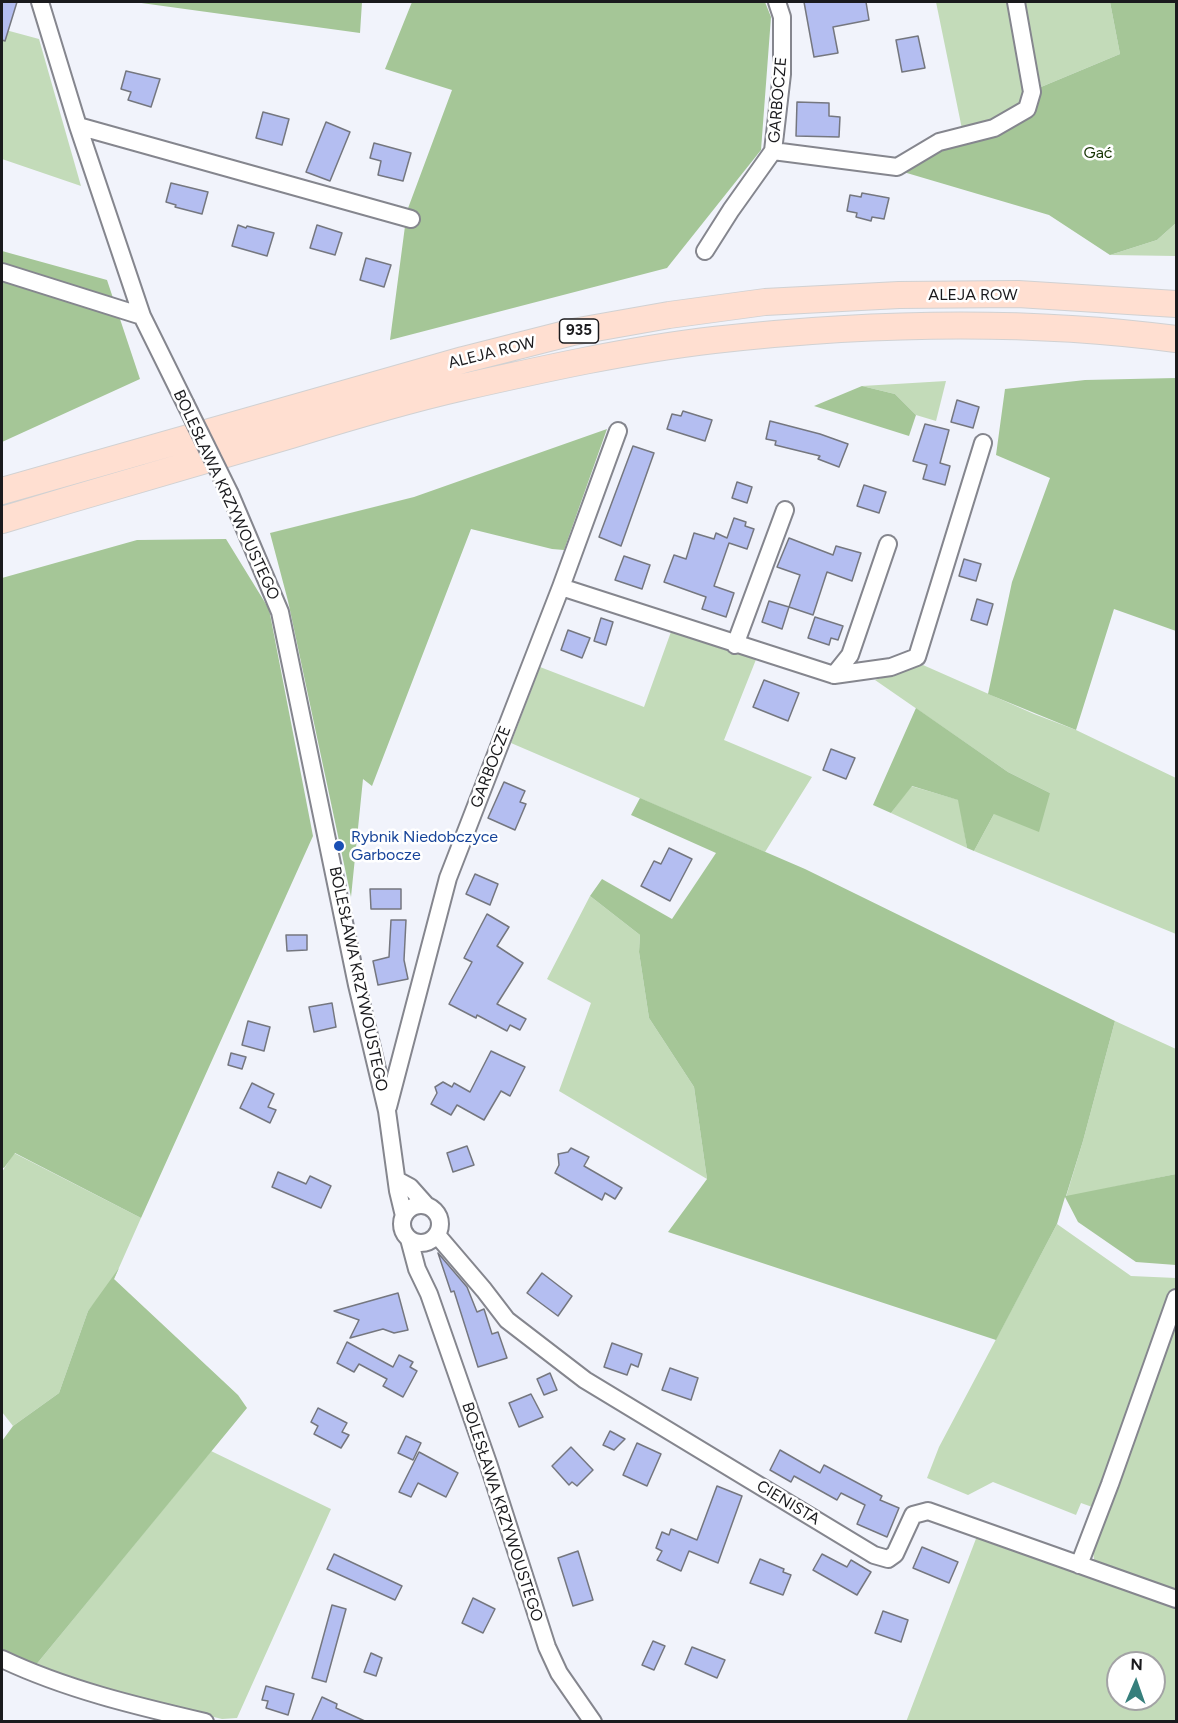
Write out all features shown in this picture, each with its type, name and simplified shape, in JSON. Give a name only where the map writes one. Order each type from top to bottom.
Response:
[{"type":"main road","name":"ALEJA ROW","points":[[2,491],[463,360],[573,332],[669,315],[765,302],[898,295],[1018,294],[1176,304]]},
{"type":"main road","name":"ALEJA ROW","points":[[2,520],[372,411],[458,388],[591,360],[712,340],[856,329],[969,326],[1132,333],[1176,339]]},
{"type":"street","name":"BOLESŁAWA KRZYWOUSTEGO","points":[[40,2],[78,126],[142,316],[230,494],[279,612],[357,985],[387,1111],[404,1216]]},
{"type":"street","name":"GARBOCZE","points":[[705,251],[773,151],[782,74],[782,17],[777,2]]},
{"type":"street","points":[[773,151],[897,167],[939,142],[994,128],[1027,109],[1032,92],[1016,2]]},
{"type":"street","points":[[78,126],[411,219]]},
{"type":"street","points":[[2,272],[142,316]]},
{"type":"street","name":"GARBOCZE","points":[[387,1111],[448,878],[561,587],[618,431]]},
{"type":"street","points":[[561,587],[735,645],[834,675],[891,667],[917,657],[983,443]]},
{"type":"street","points":[[735,645],[785,510]]},
{"type":"street","points":[[834,675],[850,655],[888,544]]},
{"type":"street","points":[[397,1180],[410,1187],[439,1217],[440,1230],[432,1239],[418,1243],[409,1239],[403,1228],[404,1216],[413,1207],[426,1205]]},
{"type":"street","name":"BOLESŁAWA KRZYWOUSTEGO","points":[[409,1239],[417,1269],[429,1294],[489,1466],[547,1647],[559,1673],[593,1722]]},
{"type":"street","name":"BOLESŁAWA KRZYWOUSTEGO","points":[[429,1294],[425,1257],[432,1239]]},
{"type":"street","name":"CIENISTA","points":[[432,1239],[507,1320],[585,1380],[874,1555],[888,1559],[895,1554],[913,1515],[928,1511],[1176,1599]]},
{"type":"street","points":[[1087,1568],[1110,1484],[1176,1298]]},
{"type":"street","points":[[2,1659],[35,1675],[147,1708],[205,1722]]},
{"type":"green space","points":[[134,2],[362,2],[360,33]]},
{"type":"green space","points":[[412,2],[765,2],[771,17],[761,150],[667,268],[390,340],[407,211],[452,90],[385,69]]},
{"type":"green space","points":[[936,2],[1009,2],[1027,86],[1022,107],[998,120],[962,129]]},
{"type":"green space","points":[[1023,2],[1110,2],[1120,54],[1041,87]]},
{"type":"green space","name":"Gać","points":[[1110,2],[1176,2],[1176,223],[1157,240],[1110,255],[1049,215],[900,171],[925,155],[1033,109],[1041,87],[1120,54]]},
{"type":"green space","points":[[2,29],[39,39],[81,186],[2,159]]},
{"type":"green space","points":[[1176,223],[1176,256],[1110,255],[1157,240]]},
{"type":"green space","points":[[2,251],[107,280],[140,379],[2,442]]},
{"type":"green space","points":[[1176,378],[1176,631],[1114,609],[1076,730],[988,694],[1012,582],[1050,478],[996,455],[1005,389],[1085,380]]},
{"type":"green space","points":[[946,381],[936,421],[916,415],[895,394],[862,386]]},
{"type":"green space","points":[[862,386],[895,394],[916,415],[909,436],[814,406]]},
{"type":"green space","points":[[607,429],[564,550],[471,529],[372,786],[363,779],[351,897],[288,601],[270,533],[414,497]]},
{"type":"green space","points":[[226,539],[269,609],[313,836],[141,1218],[15,1153],[4,1168],[2,1167],[2,578],[137,540]]},
{"type":"green space","points":[[672,629],[757,657],[724,740],[812,777],[765,852],[511,743],[540,667],[644,707]]},
{"type":"green space","points":[[923,665],[1076,730],[1176,778],[1176,934],[974,851],[994,814],[1050,793],[1008,772],[875,680]]},
{"type":"green space","points":[[916,708],[1008,772],[1050,793],[1039,832],[994,814],[974,851],[967,848],[958,800],[912,786],[891,813],[873,805]]},
{"type":"green space","points":[[911,786],[959,800],[967,848],[891,813]]},
{"type":"green space","points":[[640,798],[805,869],[1115,1021],[1066,1196],[1176,1174],[1176,1265],[1136,1262],[1078,1222],[1065,1197],[1057,1224],[996,1340],[668,1232],[707,1179],[694,1087],[649,1018],[639,952],[640,935],[590,896],[602,879],[672,919],[716,853],[631,815]]},
{"type":"green space","points":[[590,896],[640,935],[639,952],[649,1018],[694,1087],[707,1179],[559,1091],[591,1003],[547,979]]},
{"type":"green space","points":[[1115,1021],[1176,1049],[1176,1174],[1066,1197],[1083,1141]]},
{"type":"green space","points":[[14,1153],[141,1218],[114,1279],[88,1311],[59,1393],[13,1426],[2,1412],[2,1172]]},
{"type":"green space","points":[[1057,1224],[1131,1276],[1176,1278],[1176,1593],[1095,1566],[1093,1552],[1080,1547],[1095,1508],[1081,1503],[1076,1515],[993,1482],[968,1495],[927,1478],[939,1447]]},
{"type":"green space","points":[[119,1268],[114,1279],[238,1395],[247,1408],[35,1666],[2,1649],[2,1441],[13,1426],[59,1393],[88,1311]]},
{"type":"green space","points":[[211,1451],[331,1509],[237,1718],[222,1719],[115,1693],[35,1666]]},
{"type":"green space","points":[[977,1536],[1176,1605],[1176,1721],[906,1722]]},
{"type":"building","points":[[2,2],[17,2],[5,41],[2,40]]},
{"type":"building","points":[[804,2],[866,2],[869,20],[833,27],[838,53],[814,57]]},
{"type":"building","points":[[918,36],[925,68],[902,72],[896,40]]},
{"type":"building","points":[[126,71],[160,79],[151,107],[128,100],[131,92],[121,89]]},
{"type":"building","points":[[797,102],[829,103],[829,116],[840,117],[839,137],[796,136]]},
{"type":"building","points":[[263,112],[289,119],[282,145],[256,138]]},
{"type":"building","points":[[326,122],[350,132],[330,181],[306,172]]},
{"type":"building","points":[[374,143],[411,153],[403,181],[378,175],[381,161],[370,158]]},
{"type":"building","points":[[171,183],[208,192],[202,214],[175,207],[176,205],[166,202]]},
{"type":"building","points":[[862,193],[889,198],[884,219],[872,217],[871,221],[856,217],[857,213],[847,211],[850,195],[861,197]]},
{"type":"building","points":[[238,225],[274,233],[267,256],[232,246]]},
{"type":"building","points":[[317,225],[342,233],[335,255],[310,248]]},
{"type":"building","points":[[366,258],[391,265],[384,287],[360,280]]},
{"type":"building","points":[[957,400],[979,407],[973,428],[951,422]]},
{"type":"building","points":[[683,411],[712,420],[705,441],[667,429],[672,414],[681,416]]},
{"type":"building","points":[[770,421],[848,444],[839,467],[818,459],[820,456],[775,445],[776,441],[766,439]]},
{"type":"building","points":[[925,424],[949,430],[940,463],[950,466],[945,485],[923,479],[927,465],[913,461]]},
{"type":"building","points":[[633,446],[654,453],[621,546],[599,537]]},
{"type":"building","points":[[737,482],[752,487],[747,503],[732,498]]},
{"type":"building","points":[[864,485],[886,492],[879,513],[857,506]]},
{"type":"building","points":[[734,518],[746,522],[745,526],[754,529],[747,549],[729,543],[714,586],[734,593],[726,617],[702,609],[706,597],[664,582],[674,555],[686,559],[694,533],[714,539],[716,533],[727,538]]},
{"type":"building","points":[[789,538],[833,555],[836,546],[861,553],[852,581],[827,572],[813,615],[789,607],[800,575],[777,567]]},
{"type":"building","points":[[624,556],[650,565],[642,589],[615,580]]},
{"type":"building","points":[[964,559],[981,564],[976,581],[959,576]]},
{"type":"building","points":[[977,599],[993,604],[987,625],[971,620]]},
{"type":"building","points":[[769,601],[789,607],[782,629],[762,622]]},
{"type":"building","points":[[815,617],[843,626],[838,640],[831,638],[829,645],[808,638]]},
{"type":"building","points":[[601,618],[613,622],[606,645],[594,641]]},
{"type":"building","points":[[568,630],[590,638],[582,658],[561,650]]},
{"type":"building","points":[[764,680],[799,693],[788,721],[753,707]]},
{"type":"building","points":[[831,749],[855,758],[846,779],[823,770]]},
{"type":"building","points":[[504,782],[525,791],[520,802],[526,804],[515,830],[488,818]]},
{"type":"building","points":[[669,848],[692,859],[670,901],[641,886],[654,861],[661,864]]},
{"type":"building","points":[[475,874],[498,884],[490,905],[466,894]]},
{"type":"building","points":[[370,889],[401,889],[401,909],[371,909]]},
{"type":"building","points":[[487,914],[509,927],[497,946],[523,963],[497,1004],[526,1019],[520,1030],[510,1025],[507,1031],[477,1015],[476,1018],[449,1004],[472,962],[464,958]]},
{"type":"building","points":[[391,920],[406,920],[404,960],[408,979],[378,985],[373,961],[389,957]]},
{"type":"building","points":[[286,935],[307,935],[307,950],[287,951]]},
{"type":"building","points":[[332,1003],[336,1027],[314,1032],[309,1007]]},
{"type":"building","points":[[248,1021],[270,1027],[264,1051],[242,1045]]},
{"type":"building","points":[[491,1051],[525,1067],[510,1096],[501,1091],[484,1120],[457,1105],[451,1115],[431,1104],[437,1093],[435,1087],[443,1082],[452,1087],[454,1083],[470,1092]]},
{"type":"building","points":[[231,1053],[246,1057],[242,1069],[228,1065]]},
{"type":"building","points":[[252,1083],[274,1094],[268,1107],[276,1110],[270,1123],[240,1108]]},
{"type":"building","points":[[467,1146],[474,1165],[453,1172],[447,1153]]},
{"type":"building","points":[[571,1148],[589,1157],[584,1166],[622,1188],[615,1199],[605,1193],[602,1200],[555,1173],[559,1165],[558,1154],[568,1152]]},
{"type":"building","points":[[278,1172],[306,1184],[310,1176],[331,1186],[321,1208],[272,1187]]},
{"type":"building","points":[[438,1253],[467,1287],[477,1312],[484,1309],[492,1334],[498,1332],[507,1358],[478,1367],[454,1291],[451,1292]]},
{"type":"building","points":[[542,1273],[572,1296],[558,1316],[527,1293]]},
{"type":"building","points":[[398,1293],[408,1330],[394,1333],[383,1329],[350,1338],[359,1320],[334,1311]]},
{"type":"building","points":[[347,1342],[393,1367],[399,1355],[413,1362],[410,1367],[417,1371],[403,1397],[383,1386],[387,1379],[359,1364],[354,1372],[337,1363]]},
{"type":"building","points":[[612,1343],[642,1354],[638,1367],[631,1364],[627,1375],[604,1367]]},
{"type":"building","points":[[670,1368],[698,1378],[691,1400],[662,1390]]},
{"type":"building","points":[[550,1373],[557,1390],[544,1395],[537,1379]]},
{"type":"building","points":[[531,1394],[543,1417],[519,1427],[509,1403]]},
{"type":"building","points":[[318,1408],[347,1423],[342,1432],[349,1435],[341,1448],[314,1434],[318,1426],[311,1422]]},
{"type":"building","points":[[610,1431],[625,1439],[614,1450],[603,1445]]},
{"type":"building","points":[[406,1436],[421,1443],[413,1460],[398,1453]]},
{"type":"building","points":[[637,1443],[661,1454],[647,1486],[623,1475]]},
{"type":"building","points":[[571,1447],[593,1470],[577,1486],[572,1482],[569,1485],[552,1466]]},
{"type":"building","points":[[780,1450],[820,1473],[824,1465],[882,1496],[880,1500],[899,1508],[887,1537],[857,1524],[865,1505],[841,1493],[837,1500],[794,1476],[791,1482],[770,1470]]},
{"type":"building","points":[[419,1452],[458,1473],[446,1497],[418,1483],[411,1497],[399,1492]]},
{"type":"building","points":[[717,1486],[742,1496],[718,1563],[689,1551],[681,1571],[657,1560],[662,1551],[656,1548],[662,1532],[669,1535],[671,1529],[697,1540]]},
{"type":"building","points":[[922,1547],[958,1562],[949,1583],[913,1568]]},
{"type":"building","points":[[578,1551],[593,1600],[573,1606],[558,1558]]},
{"type":"building","points":[[334,1554],[402,1586],[395,1600],[327,1569]]},
{"type":"building","points":[[822,1554],[847,1567],[851,1560],[871,1572],[857,1595],[813,1570]]},
{"type":"building","points":[[760,1559],[784,1569],[783,1572],[791,1575],[783,1595],[750,1583]]},
{"type":"building","points":[[473,1598],[495,1609],[483,1633],[462,1623]]},
{"type":"building","points":[[332,1605],[346,1609],[326,1682],[312,1678]]},
{"type":"building","points":[[883,1611],[908,1620],[901,1642],[875,1633]]},
{"type":"building","points":[[653,1641],[665,1646],[654,1670],[642,1665]]},
{"type":"building","points":[[692,1647],[725,1660],[717,1678],[685,1664]]},
{"type":"building","points":[[371,1653],[382,1658],[376,1676],[364,1672]]},
{"type":"building","points":[[266,1686],[294,1694],[288,1715],[266,1708],[268,1701],[262,1700]]},
{"type":"building","points":[[322,1697],[337,1704],[336,1708],[367,1722],[311,1722]]},
{"type":"place","name":"Rybnik Niedobczyce Garbocze","points":[[339,846]]}]
